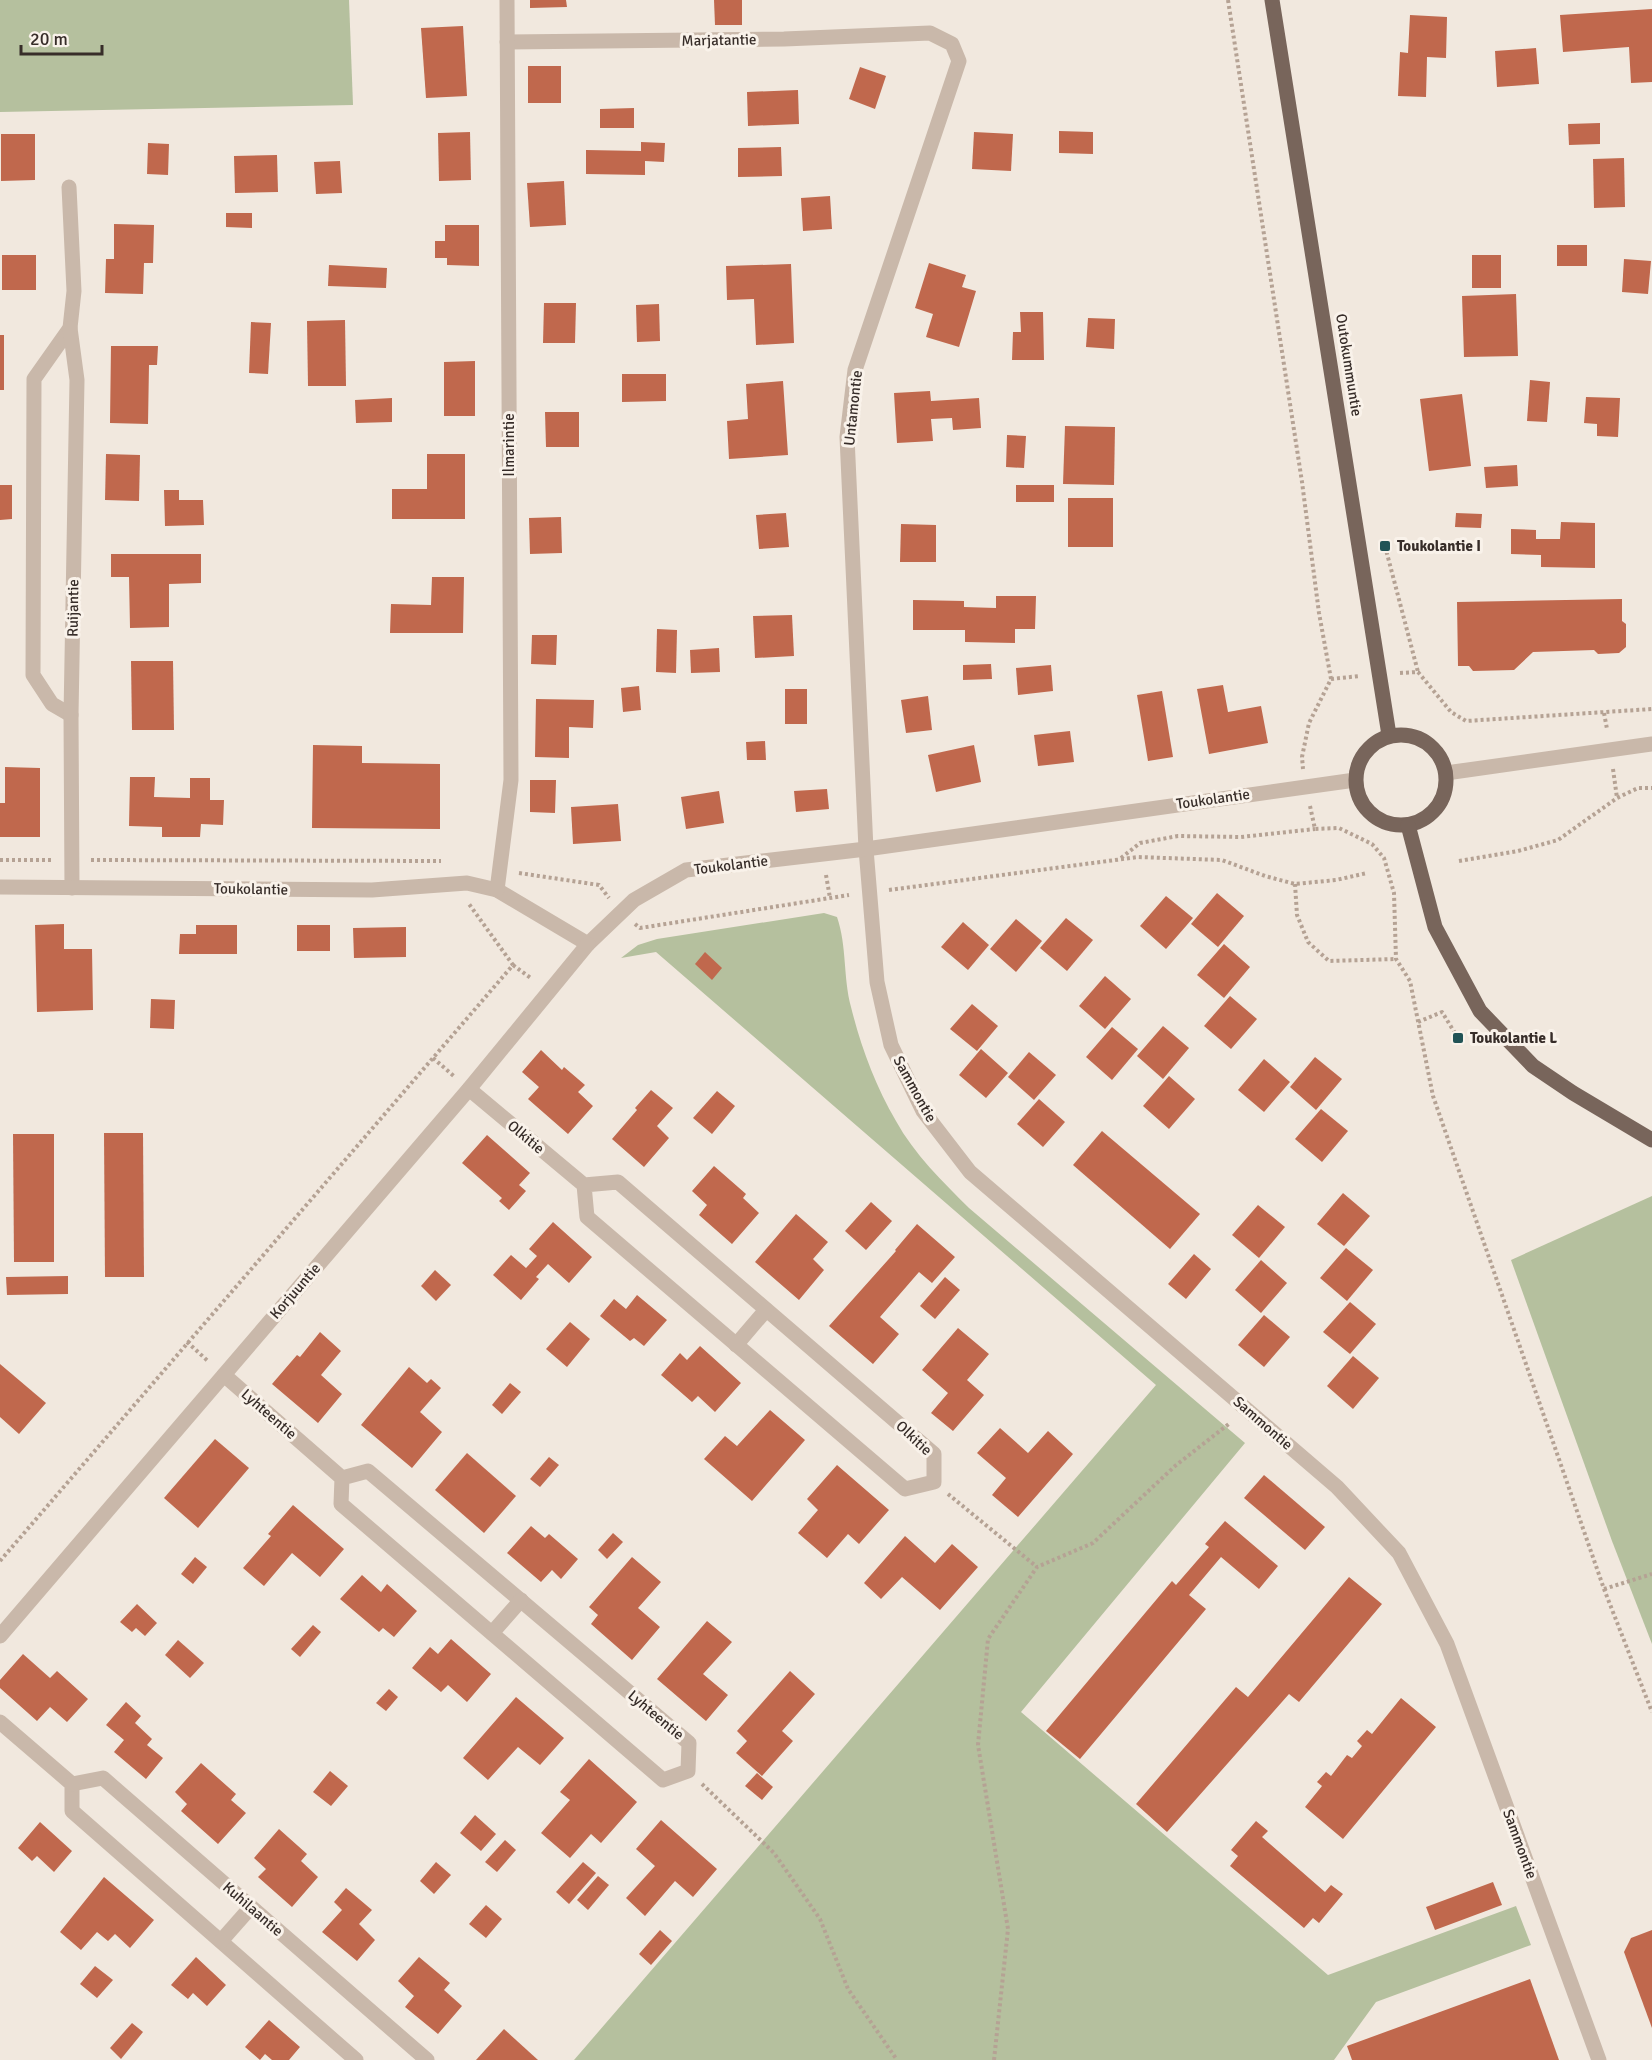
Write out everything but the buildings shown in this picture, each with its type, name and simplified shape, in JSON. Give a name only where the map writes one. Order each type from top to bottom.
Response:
[{"type":"main road","name":"Outokummuntie","points":[[1272,0],[1389,735]]},
{"type":"main road","points":[[1405,734],[1419,738],[1432,747],[1441,759],[1446,773],[1446,787],[1441,801],[1433,812],[1422,820],[1408,825],[1392,825],[1378,819],[1365,809],[1358,795],[1355,780],[1357,765],[1364,752],[1375,741],[1389,735],[1405,734]]},
{"type":"main road","points":[[1408,825],[1435,927],[1480,1011],[1533,1066],[1573,1093],[1652,1140]]},
{"type":"street","name":"Ilmarintie","points":[[497,890],[511,780],[507,0]]},
{"type":"street","name":"Marjatantie","points":[[507,42],[784,39],[930,33]]},
{"type":"street","name":"Untamontie","points":[[866,849],[847,437],[855,370],[959,61],[952,44],[930,33]]},
{"type":"street","name":"Ruijantie","points":[[69,187],[74,291],[70,328],[76,380],[71,715],[72,888]]},
{"type":"street","points":[[70,328],[34,379],[33,675],[52,704],[71,715]]},
{"type":"street","points":[[1446,773],[1652,744]]},
{"type":"street","name":"Toukolantie","points":[[0,887],[372,890],[467,883],[497,890],[588,945],[634,900],[686,870],[866,849],[1305,785],[1355,780]]},
{"type":"street","name":"Sammontie","points":[[866,849],[879,993],[891,1045],[923,1111],[970,1172],[1337,1487],[1399,1553],[1446,1644],[1599,2060]]},
{"type":"street","name":"Korjuuntie","points":[[0,1636],[469,1089],[588,945]]},
{"type":"street","name":"Olkitie","points":[[469,1089],[584,1185],[618,1182],[934,1454],[934,1482]]},
{"type":"street","points":[[584,1185],[587,1217],[905,1489],[934,1482]]},
{"type":"street","points":[[736,1345],[766,1310]]},
{"type":"street","name":"Lyhteentie","points":[[224,1375],[342,1478],[368,1471],[689,1743],[688,1772]]},
{"type":"street","points":[[342,1478],[341,1504],[663,1780],[688,1772]]},
{"type":"street","points":[[492,1633],[521,1600]]},
{"type":"street","points":[[0,1722],[72,1784],[72,1811],[356,2060]]},
{"type":"street","name":"Kuhilaantie","points":[[72,1784],[103,1778],[426,2060]]},
{"type":"street","points":[[221,1941],[250,1907]]},
{"type":"path","points":[[1228,0],[1330,679],[1309,723],[1302,757],[1305,785],[1315,829]]},
{"type":"path","points":[[1385,546],[1418,672],[1451,712],[1466,721],[1652,709]]},
{"type":"path","points":[[1330,679],[1418,672]]},
{"type":"path","points":[[1459,861],[1518,851],[1558,840],[1617,798],[1638,788],[1652,788]]},
{"type":"path","points":[[1120,859],[1140,843],[1178,836],[1241,837],[1339,828],[1372,844],[1384,858],[1394,892],[1396,959],[1410,981],[1433,1096],[1604,1589],[1652,1712]]},
{"type":"path","points":[[0,1561],[513,965],[468,902],[467,883]]},
{"type":"path","points":[[1295,884],[1297,915],[1308,942],[1329,961],[1396,959]]},
{"type":"path","points":[[846,895],[847,903]]},
{"type":"path","points":[[1418,1022],[1442,1012],[1458,1038]]},
{"type":"path","points":[[433,1058],[469,1089]]},
{"type":"path","points":[[187,1342],[224,1375]]},
{"type":"path","points":[[994,2060],[1008,1929],[978,1745],[988,1640],[1037,1567],[1093,1543],[1175,1466],[1233,1421]]},
{"type":"path","points":[[934,1482],[1037,1567]]},
{"type":"path","points":[[1604,1589],[1652,1574]]},
{"type":"path","points":[[688,1772],[774,1853],[820,1919],[848,1989],[897,2060]]},
{"type":"green space","points":[[0,0],[349,0],[353,105],[0,112]]},
{"type":"green space","points":[[824,913],[837,917],[851,1007],[869,1066],[896,1121],[920,1156],[969,1208],[1245,1443],[1021,1712],[1328,1975],[1516,1906],[1531,1945],[1376,2002],[1334,2060],[574,2060],[1156,1385],[656,952],[621,958],[638,945],[657,939]]},
{"type":"green space","points":[[1652,1196],[1652,1644],[1612,1541],[1511,1260]]},
{"type":"place","name":"Toukolantie I","points":[[1385,546]]},
{"type":"place","name":"Toukolantie L","points":[[1458,1038]]}]
